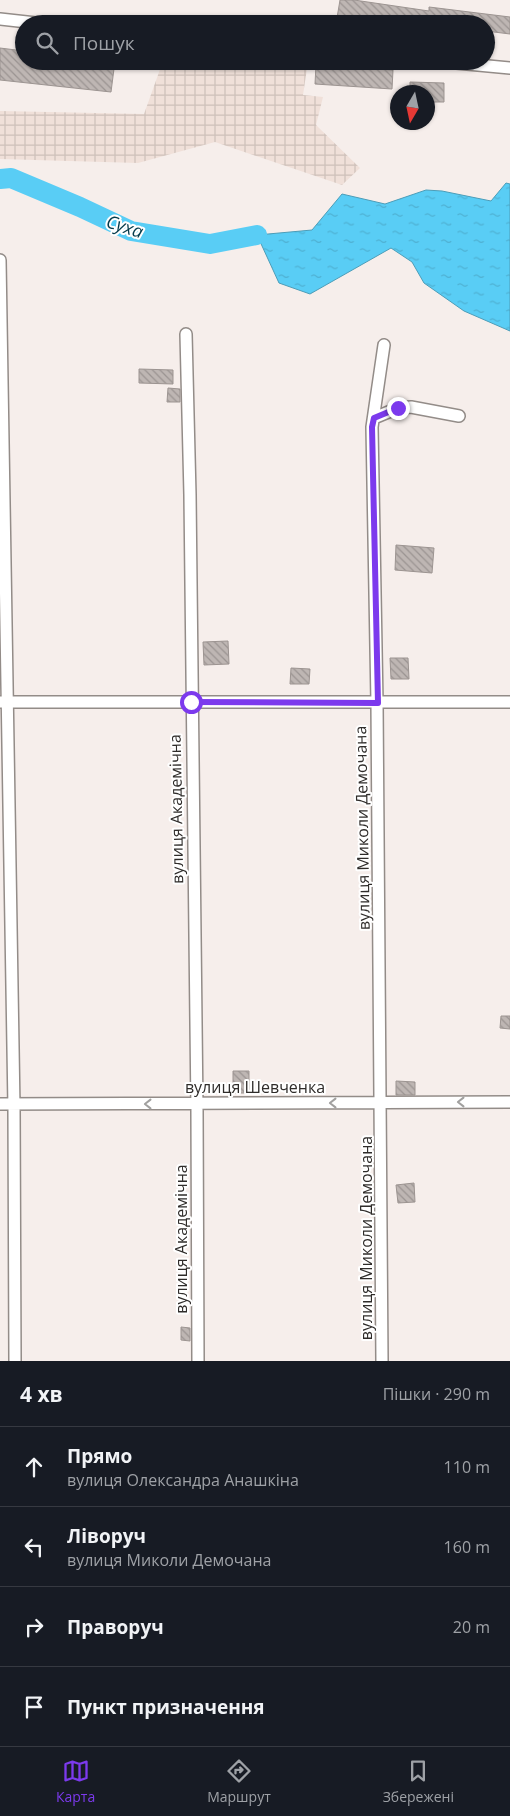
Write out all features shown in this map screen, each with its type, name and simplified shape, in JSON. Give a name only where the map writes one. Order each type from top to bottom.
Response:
[{"type":"street","points":[[0,19],[15,21]]},
{"type":"street","points":[[495,67],[510,68]]},
{"type":"street","points":[[0,260],[4,702],[14,1104],[15,1361]]},
{"type":"street","name":"вулиця Академічна","points":[[186,334],[190,495],[198,1361]]},
{"type":"street","name":"вулиця Миколи Демочана","points":[[382,1361],[378,703],[372,427],[384,344]]},
{"type":"street","points":[[374,418],[398,408],[410,407],[460,416]]},
{"type":"street","points":[[4,702],[510,702]]},
{"type":"street","name":"вулиця Шевченка","points":[[0,1104],[510,1102]]},
{"type":"shaded area","points":[[160,70],[307,70],[303,95],[323,97],[316,125],[360,168],[342,185],[215,142],[138,163],[0,159],[0,111],[144,114]]},
{"type":"water","points":[[506,183],[510,184],[510,331],[464,311],[424,283],[412,262],[391,248],[310,294],[279,283],[257,235],[312,230],[342,194],[385,204],[426,190],[442,191],[491,201]]},
{"type":"building","points":[[340,0],[354,0],[429,11],[429,7],[494,15],[338,15]]},
{"type":"building","points":[[495,15],[510,17],[510,34],[495,32]]},
{"type":"building","points":[[0,48],[15,50],[15,70],[114,70],[111,92],[0,80]]},
{"type":"building","points":[[316,70],[393,70],[392,85],[390,85],[390,89],[315,84]]},
{"type":"building","points":[[410,82],[444,83],[444,102],[435,102],[435,85],[410,85]]},
{"type":"building","points":[[139,369],[173,370],[173,384],[139,383]]},
{"type":"building","points":[[168,388],[180,389],[180,402],[167,402]]},
{"type":"building","points":[[396,545],[434,548],[432,573],[395,570]]},
{"type":"building","points":[[228,641],[229,664],[204,665],[203,642]]},
{"type":"building","points":[[390,658],[408,658],[409,679],[391,679]]},
{"type":"building","points":[[291,668],[310,669],[309,684],[290,684]]},
{"type":"building","points":[[501,1016],[510,1016],[510,1029],[500,1028]]},
{"type":"building","points":[[233,1071],[249,1071],[249,1093],[233,1093]]},
{"type":"building","points":[[396,1081],[415,1082],[415,1095],[396,1095]]},
{"type":"building","points":[[414,1183],[415,1202],[398,1203],[396,1185]]},
{"type":"building","points":[[181,1327],[190,1328],[190,1341],[181,1340]]},
{"type":"waterway","name":"Суха","points":[[0,179],[11,178],[131,231],[210,244],[257,235]]},
{"type":"route","points":[[191,702],[378,703],[372,427],[374,418],[398,408]]}]
